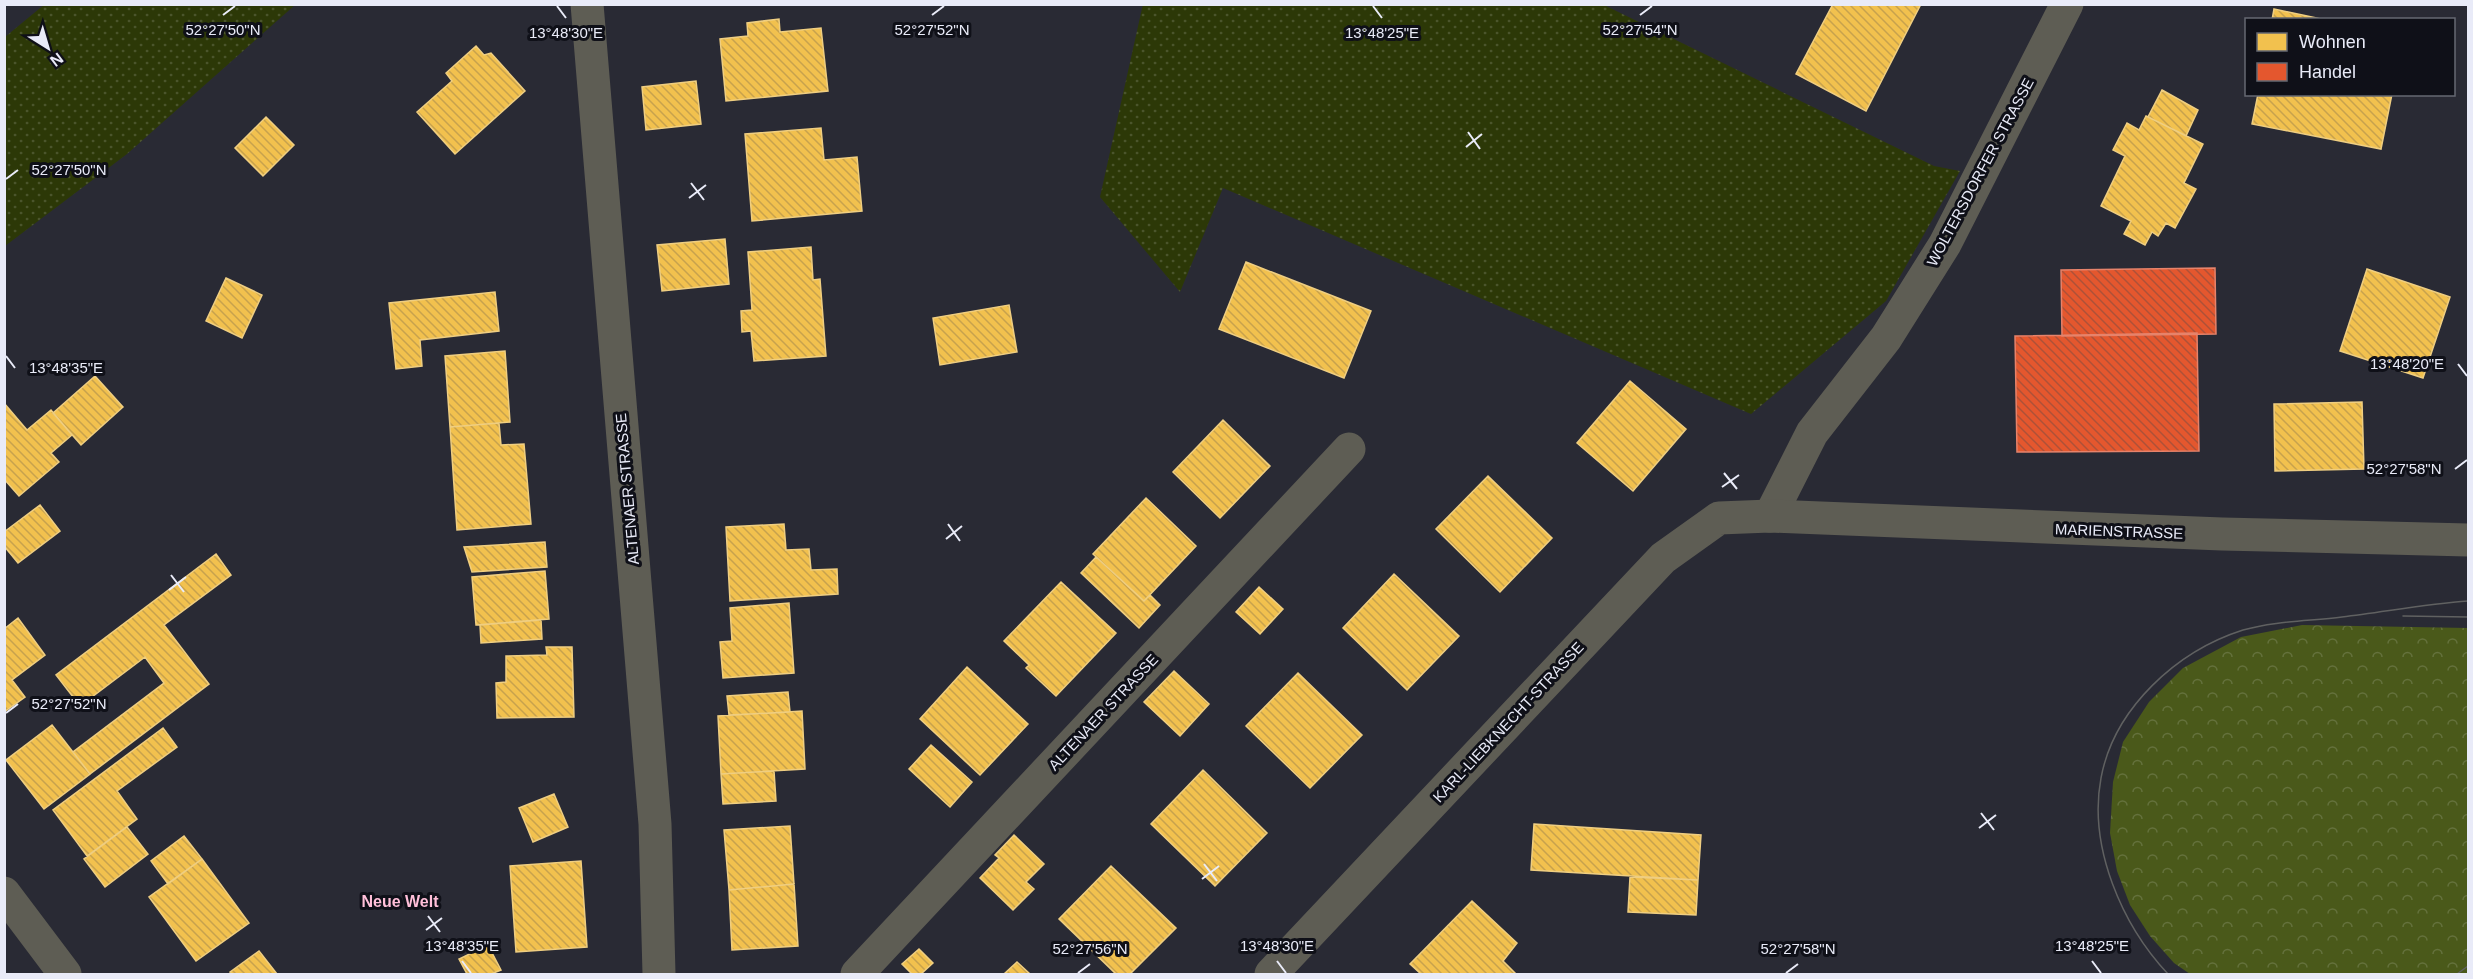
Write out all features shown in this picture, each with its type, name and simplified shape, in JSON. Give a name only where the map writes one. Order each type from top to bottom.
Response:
[{"type":"street","name":"ALTENAER STRASSE","points":[[587,4],[655,824],[659,975]]},
{"type":"street","name":"WOLTERSDORFER STRASSE","points":[[1770,516],[1812,433],[1886,338],[1945,244],[2067,4]]},
{"type":"street","name":"ALTENAER STRASSE","points":[[857,975],[1349,449]]},
{"type":"street","name":"MARIENSTRASSE","points":[[1770,516],[2187,533],[2469,540]]},
{"type":"street","name":"KARL-LIEBKNECHT-STRASSE","points":[[1271,975],[1663,558],[1719,518],[1770,516]]},
{"type":"street","points":[[4,893],[65,975]]},
{"type":"green space","points":[[45,4],[295,5],[127,154],[5,246],[5,37]]},
{"type":"green space","points":[[1143,4],[1604,5],[1934,166],[1960,171],[1886,301],[1751,414],[1223,188],[1180,292],[1100,197]]},
{"type":"green space","points":[[2302,625],[2468,628],[2468,974],[2190,974],[2174,963],[2150,936],[2130,905],[2117,871],[2110,833],[2113,782],[2123,742],[2149,702],[2183,668],[2241,637]]},
{"type":"building: Wohnen","points":[[1833,4],[1921,4],[1866,111],[1796,74]]},
{"type":"building: Wohnen","points":[[2274,9],[2317,18],[2272,18]]},
{"type":"building: Wohnen","points":[[779,19],[780,32],[821,28],[828,91],[726,101],[720,39],[748,36],[747,23]]},
{"type":"building: Wohnen","points":[[476,46],[484,55],[491,53],[525,91],[455,154],[417,112],[452,81],[446,73]]},
{"type":"building: Wohnen","points":[[696,81],[701,124],[646,130],[642,87]]},
{"type":"building: Wohnen","points":[[2162,90],[2198,110],[2186,136],[2148,117]]},
{"type":"building: Wohnen","points":[[2258,96],[2392,96],[2381,149],[2252,124]]},
{"type":"building: Wohnen","points":[[2146,116],[2203,144],[2184,183],[2196,189],[2175,228],[2166,223],[2158,236],[2152,232],[2145,245],[2124,234],[2131,221],[2101,206],[2125,156],[2113,150],[2127,123],[2139,130]]},
{"type":"building: Wohnen","points":[[266,117],[294,145],[263,176],[235,148]]},
{"type":"building: Wohnen","points":[[821,128],[824,160],[857,157],[862,211],[752,221],[745,134]]},
{"type":"building: Wohnen","points":[[725,239],[729,284],[662,291],[657,245]]},
{"type":"building: Wohnen","points":[[811,247],[813,280],[820,279],[826,356],[754,361],[751,331],[742,332],[741,311],[752,310],[748,252]]},
{"type":"building: Wohnen","points":[[1246,262],[1371,311],[1344,378],[1219,329]]},
{"type":"building: Wohnen","points":[[2367,269],[2450,297],[2423,378],[2340,351]]},
{"type":"building: Wohnen","points":[[226,278],[262,295],[242,338],[206,321]]},
{"type":"building: Wohnen","points":[[495,292],[499,331],[420,340],[422,366],[396,369],[389,303]]},
{"type":"building: Wohnen","points":[[1009,305],[1017,352],[940,365],[933,318]]},
{"type":"building: Wohnen","points":[[505,351],[510,422],[450,427],[445,356]]},
{"type":"building: Wohnen","points":[[95,376],[123,407],[81,445],[53,413]]},
{"type":"building: Wohnen","points":[[1630,381],[1686,429],[1633,491],[1577,443]]},
{"type":"building: Wohnen","points":[[2362,402],[2364,469],[2275,471],[2274,404]]},
{"type":"building: Wohnen","points":[[4,403],[27,430],[51,410],[72,435],[51,453],[59,462],[19,496],[4,479]]},
{"type":"building: Wohnen","points":[[1223,420],[1270,466],[1220,518],[1173,472]]},
{"type":"building: Wohnen","points":[[499,423],[501,445],[524,444],[531,524],[457,530],[450,427]]},
{"type":"building: Wohnen","points":[[1488,476],[1552,538],[1500,592],[1436,529]]},
{"type":"building: Wohnen","points":[[1146,498],[1196,546],[1144,601],[1093,554]]},
{"type":"building: Wohnen","points":[[40,505],[60,531],[18,563],[4,546],[4,532]]},
{"type":"building: Wohnen","points":[[784,524],[786,550],[809,549],[811,570],[837,569],[838,594],[730,601],[726,527]]},
{"type":"building: Wohnen","points":[[545,542],[547,567],[472,572],[464,547]]},
{"type":"building: Wohnen","points":[[216,554],[231,575],[164,625],[209,684],[90,774],[73,752],[164,683],[145,657],[80,706],[56,675]]},
{"type":"building: Wohnen","points":[[1096,557],[1144,601],[1150,595],[1160,605],[1139,628],[1081,573]]},
{"type":"building: Wohnen","points":[[545,571],[549,619],[476,625],[472,577]]},
{"type":"building: Wohnen","points":[[1394,574],[1459,636],[1407,690],[1343,628]]},
{"type":"building: Wohnen","points":[[1061,582],[1116,633],[1056,696],[1026,668],[1029,665],[1004,641]]},
{"type":"building: Wohnen","points":[[1259,587],[1283,609],[1260,634],[1236,612]]},
{"type":"building: Wohnen","points":[[789,603],[794,673],[723,678],[720,642],[732,641],[730,608]]},
{"type":"building: Wohnen","points":[[18,618],[45,655],[12,680],[25,697],[4,712],[4,629]]},
{"type":"building: Wohnen","points":[[541,620],[542,639],[481,643],[480,625]]},
{"type":"building: Wohnen","points":[[546,647],[572,647],[574,717],[497,718],[496,683],[506,682],[506,656],[547,655]]},
{"type":"building: Wohnen","points":[[967,667],[1028,724],[980,775],[920,719]]},
{"type":"building: Wohnen","points":[[1174,671],[1209,704],[1180,736],[1144,702]]},
{"type":"building: Wohnen","points":[[1298,673],[1362,735],[1310,788],[1246,726]]},
{"type":"building: Wohnen","points":[[788,692],[790,712],[729,715],[727,696]]},
{"type":"building: Wohnen","points":[[802,711],[805,769],[721,774],[718,716]]},
{"type":"building: Wohnen","points":[[52,725],[90,774],[44,809],[6,760]]},
{"type":"building: Wohnen","points":[[163,728],[177,747],[117,791],[137,819],[87,856],[53,810]]},
{"type":"building: Wohnen","points":[[931,745],[972,782],[950,807],[909,769]]},
{"type":"building: Wohnen","points":[[1203,770],[1267,833],[1215,886],[1151,824]]},
{"type":"building: Wohnen","points":[[774,771],[776,801],[723,804],[721,774]]},
{"type":"building: Wohnen","points":[[554,794],[568,827],[533,842],[519,808]]},
{"type":"building: Wohnen","points":[[1534,824],[1701,835],[1698,880],[1531,870]]},
{"type":"building: Wohnen","points":[[790,826],[794,884],[729,890],[724,830]]},
{"type":"building: Wohnen","points":[[127,827],[148,854],[105,887],[84,859]]},
{"type":"building: Wohnen","points":[[1014,835],[1044,864],[1026,882],[1034,889],[1013,910],[980,878],[999,858],[995,855]]},
{"type":"building: Wohnen","points":[[184,836],[202,859],[168,884],[151,861]]},
{"type":"building: Wohnen","points":[[202,859],[249,923],[196,961],[149,897]]},
{"type":"building: Wohnen","points":[[581,861],[587,947],[516,952],[510,866]]},
{"type":"building: Wohnen","points":[[1111,866],[1176,928],[1130,974],[1116,974],[1059,919]]},
{"type":"building: Wohnen","points":[[1630,877],[1698,880],[1696,915],[1628,912]]},
{"type":"building: Wohnen","points":[[794,884],[798,946],[732,950],[729,890]]},
{"type":"building: Wohnen","points":[[1472,901],[1517,943],[1503,961],[1516,974],[1421,974],[1410,964]]},
{"type":"building: Wohnen","points":[[488,945],[501,970],[491,974],[467,974],[459,959]]},
{"type":"building: Wohnen","points":[[919,949],[933,963],[921,974],[912,974],[902,964]]},
{"type":"building: Wohnen","points":[[259,951],[277,974],[232,974],[230,972]]},
{"type":"building: Wohnen","points":[[1017,962],[1030,974],[1004,974]]},
{"type":"building: Handel","points":[[2215,268],[2216,334],[2062,336],[2061,270]]},
{"type":"building: Handel","points":[[2197,333],[2199,451],[2017,452],[2015,336]]},
{"type":"tram line","points":[[2168,974],[2151,954],[2123,909],[2104,857],[2100,831],[2098,804],[2101,778],[2108,752],[2119,728],[2134,706],[2172,668],[2195,652],[2243,630],[2280,623],[2468,601]]},
{"type":"tram line","points":[[2403,616],[2468,617]]},
{"type":"tram line","points":[[2457,974],[2468,966]]},
{"type":"district","name":"Neue Welt","points":[[400,901]]}]
